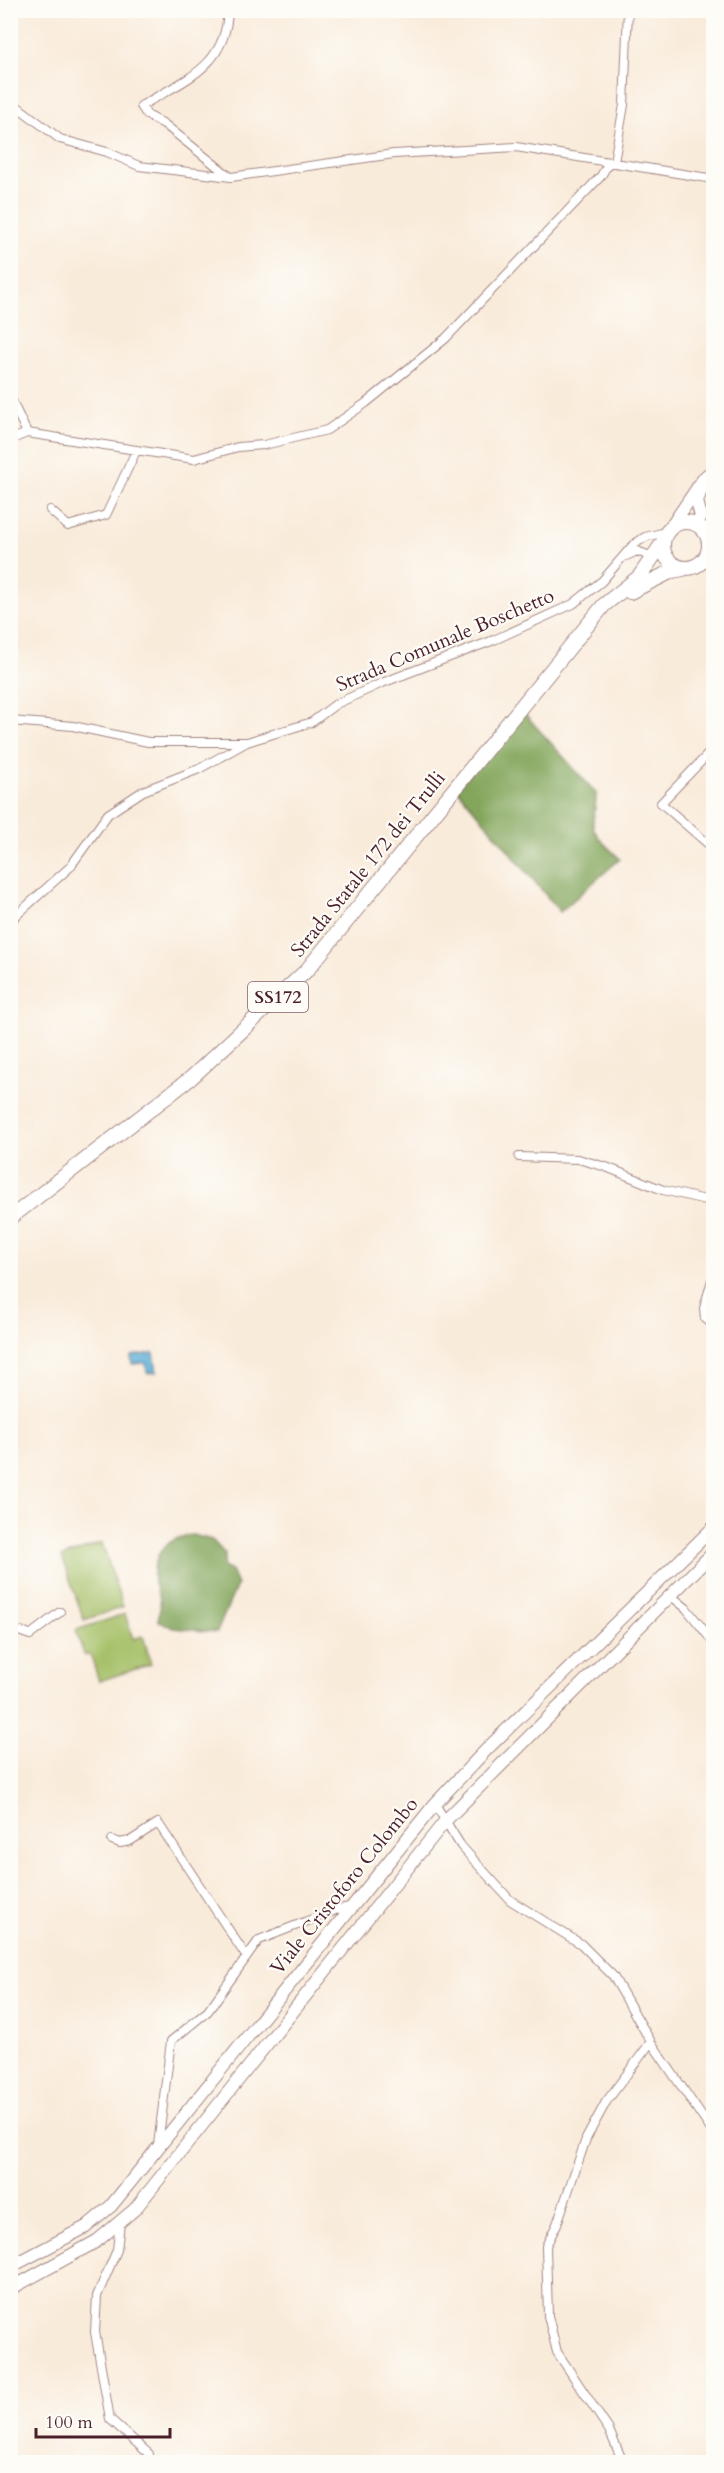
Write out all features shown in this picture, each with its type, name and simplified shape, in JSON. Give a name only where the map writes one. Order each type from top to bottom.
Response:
[{"type":"main road","points":[[604,605],[672,571],[699,565],[711,548],[697,501],[711,471]]},
{"type":"main road","points":[[669,561],[667,534],[711,471]]},
{"type":"main road","points":[[667,534],[683,522],[704,524]]},
{"type":"main road","name":"Strada Statale 172 dei Trulli","points":[[10,1218],[191,1078],[307,970],[604,605],[639,577],[667,534]]},
{"type":"main road","points":[[652,557],[669,561],[684,569]]},
{"type":"main road","name":"Viale Cristoforo Colombo","points":[[10,2267],[86,2227],[107,2209],[157,2151],[435,1804],[487,1749],[714,1527]]},
{"type":"main road","name":"Viale Cristoforo Colombo","points":[[10,2289],[68,2259],[120,2223],[175,2161],[446,1820],[714,1552]]},
{"type":"main road","points":[[107,2209],[120,2223]]},
{"type":"street","points":[[228,10],[227,33],[209,64],[141,106],[147,115],[164,124],[231,177]]},
{"type":"street","points":[[10,440],[27,433],[194,459],[230,449],[264,445],[327,430],[366,403],[445,339],[601,176],[609,162],[614,162],[624,105],[628,10]]},
{"type":"street","points":[[10,101],[60,139],[107,152],[139,166],[231,177],[394,154],[516,147],[714,179]]},
{"type":"street","points":[[10,397],[27,433]]},
{"type":"street","points":[[50,510],[68,526],[106,515],[136,451]]},
{"type":"street","name":"Strada Comunale Boschetto","points":[[10,921],[70,867],[108,814],[143,791],[199,769],[247,742],[312,722],[336,704],[382,683],[494,640],[573,604],[626,556],[633,545],[645,537],[667,534]]},
{"type":"street","points":[[626,556],[637,551],[652,557]]},
{"type":"street","points":[[10,721],[73,726],[148,742],[247,742]]},
{"type":"street","points":[[714,748],[661,802],[714,849]]},
{"type":"street","points":[[519,1157],[578,1159],[606,1167],[663,1190],[714,1202]]},
{"type":"street","points":[[714,1273],[704,1308],[705,1318],[714,1326]]},
{"type":"street","points":[[670,1595],[686,1608],[714,1643]]},
{"type":"street","points":[[10,1628],[30,1635],[60,1612]]},
{"type":"street","points":[[435,1804],[461,1846],[510,1900],[581,1944],[613,1976],[651,2042],[714,2134]]},
{"type":"street","points":[[112,1840],[120,1843],[130,1840],[158,1823],[246,1956]]},
{"type":"street","points":[[157,2151],[171,2041],[208,2011],[259,1940],[338,1909],[351,1907]]},
{"type":"street","points":[[623,2463],[609,2430],[557,2352],[548,2316],[546,2246],[557,2224],[586,2139],[606,2102],[651,2042]]},
{"type":"street","points":[[120,2223],[117,2250],[97,2296],[95,2332],[110,2419],[149,2454],[148,2463]]},
{"type":"green space","points":[[521,710],[596,793],[594,830],[620,859],[560,912],[457,789]]},
{"type":"green space","points":[[193,1535],[212,1540],[225,1554],[223,1567],[231,1571],[237,1585],[217,1632],[173,1628],[158,1620],[160,1603],[154,1583],[154,1573],[158,1556],[162,1549],[175,1539]]},
{"type":"green space","points":[[102,1543],[123,1607],[84,1620],[62,1557]]},
{"type":"green space","points":[[125,1614],[133,1639],[143,1636],[151,1664],[99,1681],[90,1654],[84,1655],[76,1630]]},
{"type":"water","points":[[154,1353],[157,1372],[147,1373],[146,1363],[132,1364],[131,1356]]}]
